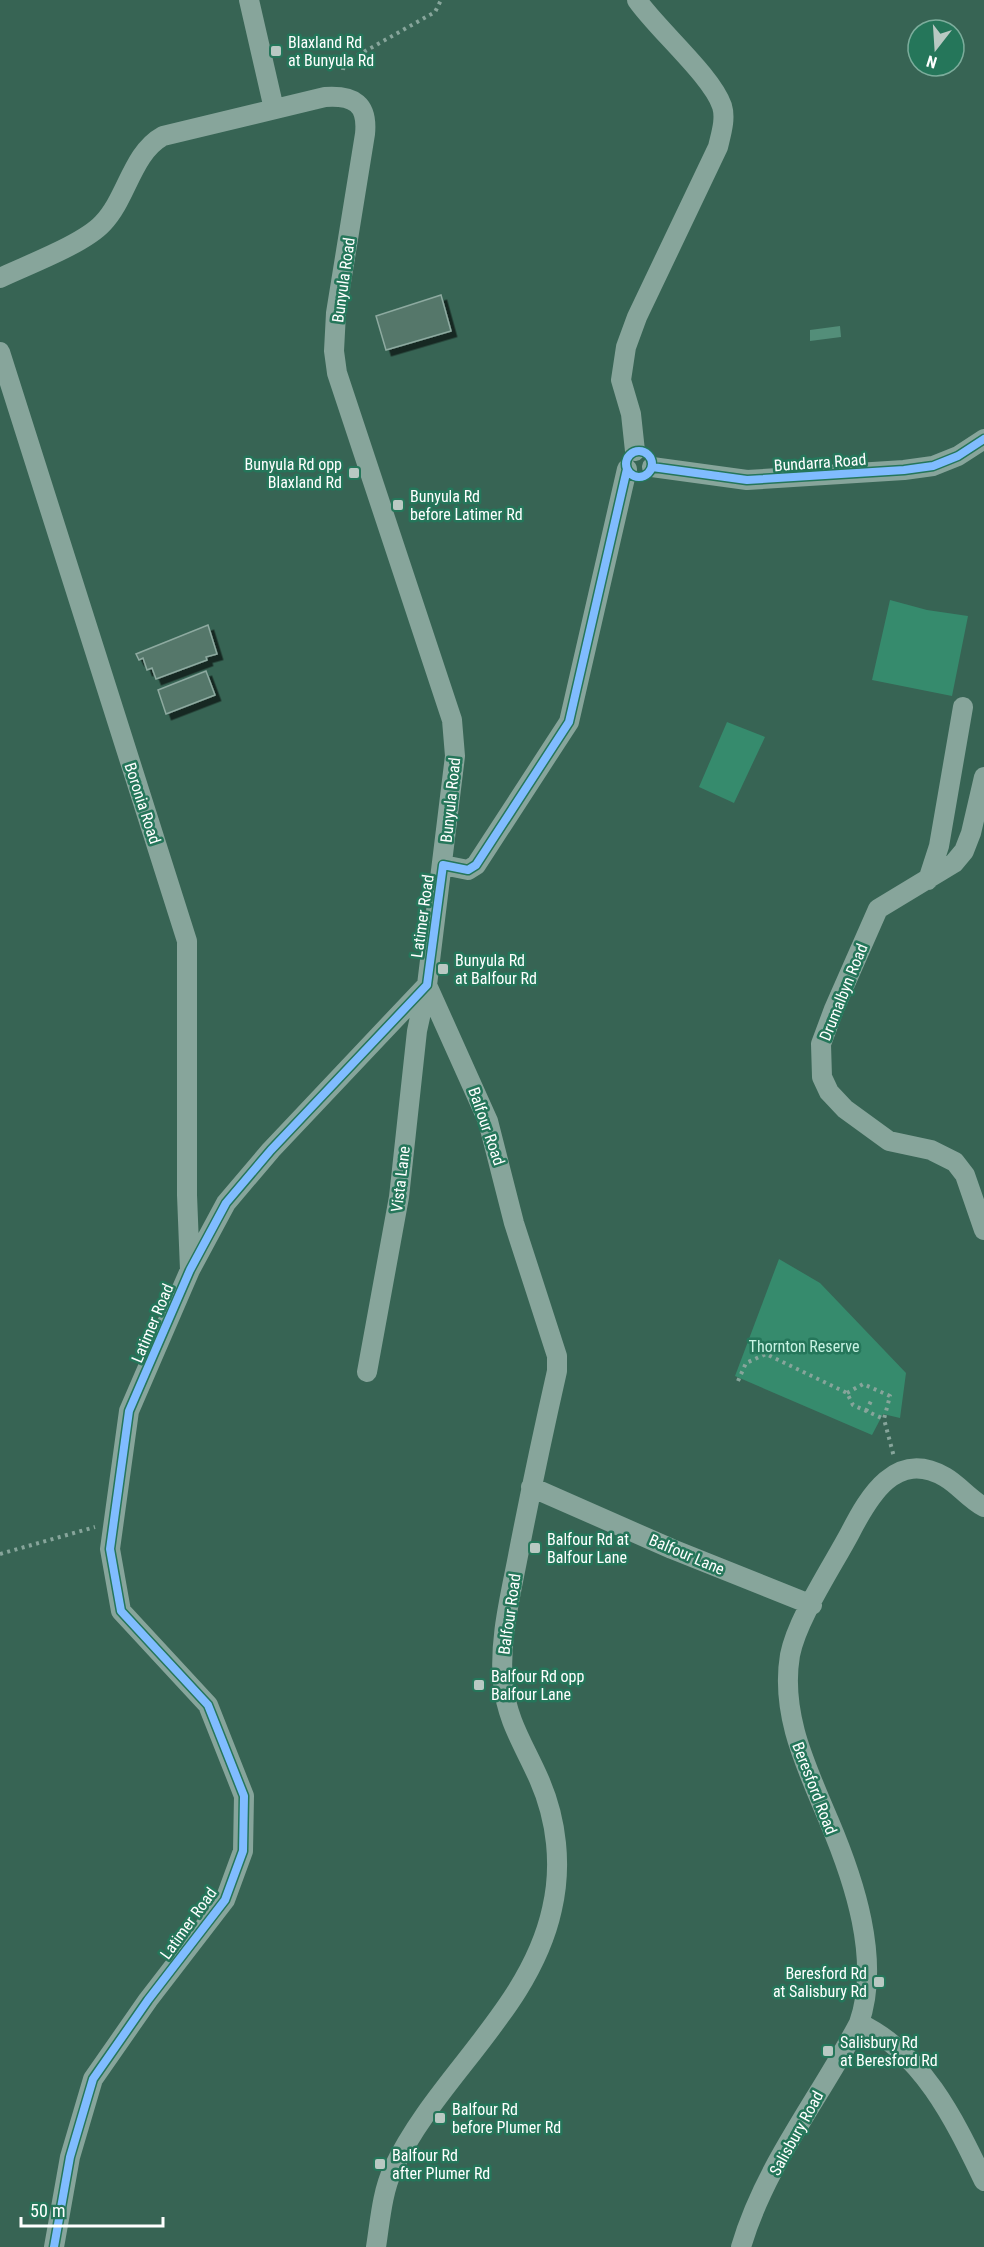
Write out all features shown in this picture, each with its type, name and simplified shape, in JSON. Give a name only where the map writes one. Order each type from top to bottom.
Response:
[{"type":"street","points":[[249,0],[274,109]]},
{"type":"street","points":[[636,451],[631,414],[621,380],[626,347],[637,316],[718,147],[723,128],[722,106],[710,86],[637,0]]},
{"type":"street","name":"Bunyula Road","points":[[0,278],[86,236],[103,223],[153,142],[175,132],[337,96],[358,103],[366,118],[336,313],[334,351],[337,373],[452,720],[455,756],[443,866]]},
{"type":"street","name":"Boronia Road","points":[[0,352],[187,941],[187,1195],[190,1270]]},
{"type":"street","name":"Bundarra Road","points":[[652,467],[747,480],[904,470],[958,456],[984,439]]},
{"type":"street","points":[[636,451],[649,455],[652,467],[640,477],[630,474],[627,469],[627,458],[636,451]]},
{"type":"street","name":"Latimer Road","points":[[54,2247],[70,2157],[93,2079],[148,2000],[225,1900],[243,1851],[244,1796],[208,1705],[121,1611],[110,1549],[129,1411],[190,1270],[226,1203],[271,1150],[427,985],[443,866],[468,870],[476,865],[570,722],[627,469]]},
{"type":"street","points":[[928,880],[939,846],[963,707]]},
{"type":"street","name":"Drumalbyn Road","points":[[984,777],[971,833],[964,851],[954,863],[878,909],[821,1044],[822,1077],[829,1092],[845,1109],[889,1141],[931,1150],[954,1162],[965,1175],[984,1230]]},
{"type":"street","name":"Vista Lane","points":[[367,1372],[399,1197],[417,1032],[427,985]]},
{"type":"street","name":"Balfour Road","points":[[376,2247],[386,2188],[398,2157],[530,1970],[546,1937],[557,1875],[555,1829],[539,1779],[524,1752],[509,1716],[501,1650],[531,1487],[557,1371],[555,1343],[514,1223],[488,1121],[427,985]]},
{"type":"street","points":[[899,1472],[912,1469],[927,1470],[942,1475],[984,1507]]},
{"type":"street","name":"Beresford Road","points":[[859,2023],[866,2006],[868,1980],[862,1927],[831,1825],[799,1750],[790,1716],[787,1683],[791,1653],[812,1605],[863,1508],[876,1488],[899,1472]]},
{"type":"street","name":"Balfour Lane","points":[[531,1487],[672,1549],[812,1605]]},
{"type":"street","points":[[859,2023],[874,2030],[913,2063],[960,2131],[984,2181]]},
{"type":"street","name":"Salisbury Road","points":[[741,2247],[764,2191],[791,2139],[859,2023]]},
{"type":"path","points":[[343,70],[344,63],[435,12],[441,0]]},
{"type":"path","points":[[738,1381],[746,1363],[766,1354],[848,1393],[853,1405],[884,1419]]},
{"type":"path","points":[[848,1393],[863,1383],[890,1396],[884,1419],[899,1472]]},
{"type":"path","points":[[866,1410],[871,1401]]},
{"type":"path","points":[[0,1554],[113,1522]]},
{"type":"green space","points":[[890,600],[927,610],[968,616],[952,696],[872,680]]},
{"type":"green space","points":[[727,722],[765,737],[734,803],[699,787]]},
{"type":"green space","name":"Thornton Reserve","points":[[779,1259],[820,1283],[906,1373],[900,1418],[883,1414],[872,1435],[735,1376]]},
{"type":"shaded area","points":[[840,326],[841,337],[810,341],[810,330]]},
{"type":"building","points":[[441,295],[451,331],[386,350],[376,316]]},
{"type":"building","points":[[208,625],[217,654],[206,657],[207,660],[156,679],[152,668],[147,670],[143,658],[139,660],[136,654]]},
{"type":"building","points":[[206,671],[215,695],[166,714],[158,690]]},
{"type":"cycle path","points":[[652,467],[747,480],[904,470],[933,466],[958,456],[984,439]]},
{"type":"cycle path","points":[[639,451],[648,455],[652,464],[648,473],[639,477],[630,473],[626,464],[630,455],[639,451]]},
{"type":"cycle path","points":[[54,2247],[70,2157],[93,2079],[148,2000],[225,1900],[243,1851],[244,1796],[208,1705],[121,1611],[110,1549],[129,1411],[190,1270],[226,1203],[271,1150],[427,985],[443,865],[468,870],[476,865],[569,722],[627,469]]},
{"type":"place","name":"Blaxland Rd at Bunyula Rd","points":[[276,51]]},
{"type":"place","name":"Bunyula Rd opp Blaxland Rd","points":[[354,473]]},
{"type":"place","name":"Bunyula Rd before Latimer Rd","points":[[398,505]]},
{"type":"place","name":"Bunyula Rd at Balfour Rd","points":[[443,969]]},
{"type":"place","name":"Balfour Rd at Balfour Lane","points":[[535,1548]]},
{"type":"place","name":"Balfour Rd opp Balfour Lane","points":[[479,1685]]},
{"type":"place","name":"Beresford Rd at Salisbury Rd","points":[[879,1982]]},
{"type":"place","name":"Salisbury Rd at Beresford Rd","points":[[828,2051]]},
{"type":"place","name":"Balfour Rd before Plumer Rd","points":[[440,2118]]},
{"type":"place","name":"Balfour Rd after Plumer Rd","points":[[380,2164]]}]
